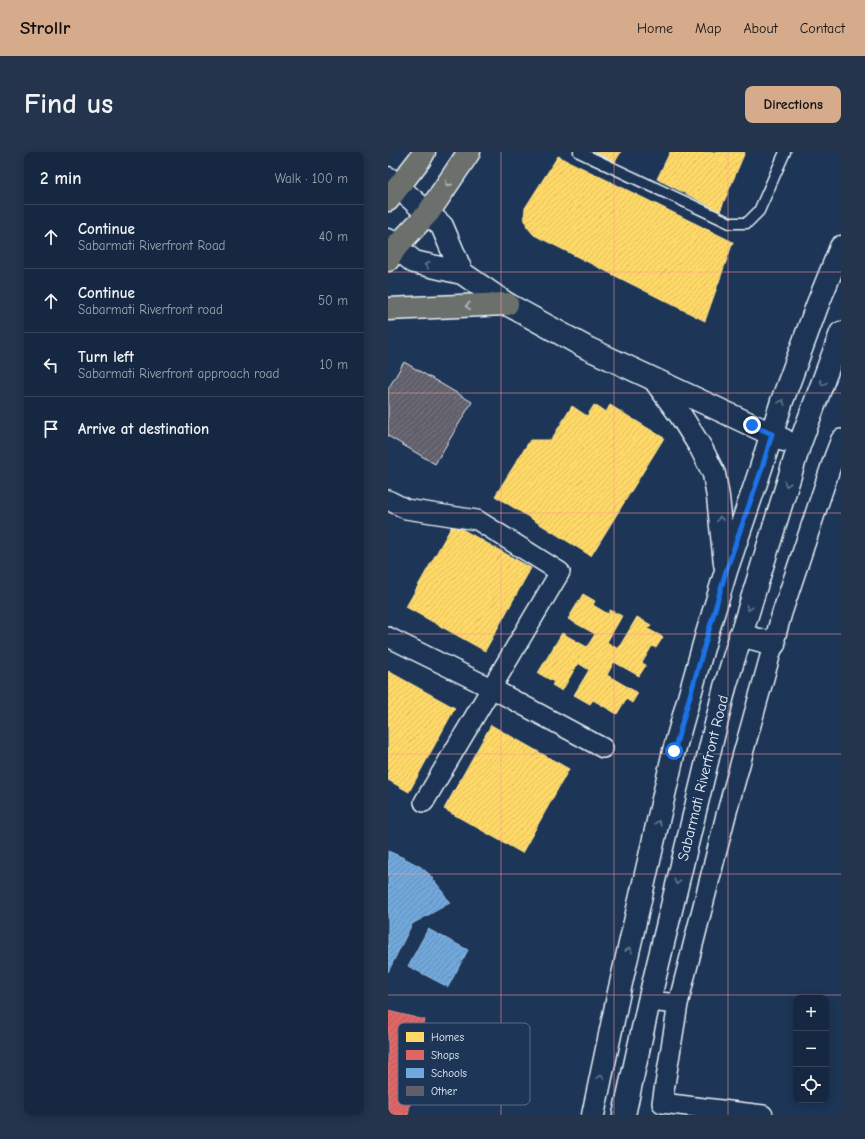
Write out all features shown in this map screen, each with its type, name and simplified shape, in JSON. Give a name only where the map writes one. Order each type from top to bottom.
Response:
[{"type":"main road","points":[[392,189],[420,159],[424,152]]},
{"type":"main road","points":[[391,249],[428,212],[469,152]]},
{"type":"main road","points":[[388,309],[507,304]]},
{"type":"street","points":[[392,189],[428,212],[442,226],[462,273]]},
{"type":"street","points":[[593,1115],[619,992],[674,751],[726,571],[762,468],[782,400],[841,247]]},
{"type":"street","points":[[391,249],[414,262],[462,273],[507,304],[587,348],[799,446],[841,333]]},
{"type":"street","points":[[655,380],[681,416],[714,474],[726,571]]},
{"type":"street","points":[[763,1115],[662,1103],[678,1004],[726,815],[785,606],[841,439]]},
{"type":"street","name":"Sabarmati Riverfront Road","points":[[624,1115],[649,1001],[725,687],[799,446]]},
{"type":"street","points":[[388,500],[406,509],[477,520],[560,572],[424,802]]},
{"type":"street","points":[[740,635],[774,644]]},
{"type":"street","points":[[388,637],[491,688],[603,748]]},
{"type":"street","points":[[649,1001],[678,1004]]},
{"type":"lane","points":[[580,152],[730,223],[747,223],[759,212],[785,152]]},
{"type":"building: Homes","points":[[595,152],[621,152],[615,162]]},
{"type":"building: Homes","points":[[670,152],[745,152],[720,211],[657,179]]},
{"type":"building: Homes","points":[[558,156],[733,242],[705,321],[534,235],[527,227],[524,217],[525,208]]},
{"type":"building: Homes","points":[[594,405],[606,412],[610,405],[664,438],[591,556],[495,496],[530,440],[551,440],[572,406],[587,416]]},
{"type":"building: Homes","points":[[453,524],[531,568],[485,651],[406,607]]},
{"type":"building: Homes","points":[[583,594],[595,601],[593,605],[608,614],[610,610],[622,616],[607,642],[618,649],[637,617],[651,625],[648,629],[663,637],[656,648],[652,646],[642,663],[646,665],[639,676],[614,662],[607,675],[638,693],[632,703],[626,699],[617,714],[593,700],[590,704],[574,695],[589,670],[578,663],[562,691],[552,685],[554,682],[538,673],[562,633],[587,647],[595,634],[568,619]]},
{"type":"building: Homes","points":[[388,671],[455,708],[409,792],[388,780]]},
{"type":"building: Homes","points":[[491,725],[569,769],[522,853],[444,809]]},
{"type":"building: Shops","points":[[388,1011],[425,1020],[424,1023],[398,1023],[398,1105],[410,1105],[408,1115],[388,1115]]},
{"type":"building: Schools","points":[[388,851],[421,867],[429,874],[450,903],[412,924],[388,972]]},
{"type":"building: Schools","points":[[428,929],[468,950],[448,987],[408,966]]},
{"type":"building: Other","points":[[404,362],[472,402],[435,464],[388,436],[388,389]]},
{"type":"route","points":[[674,751],[726,571],[762,468],[772,434],[752,425]]}]
